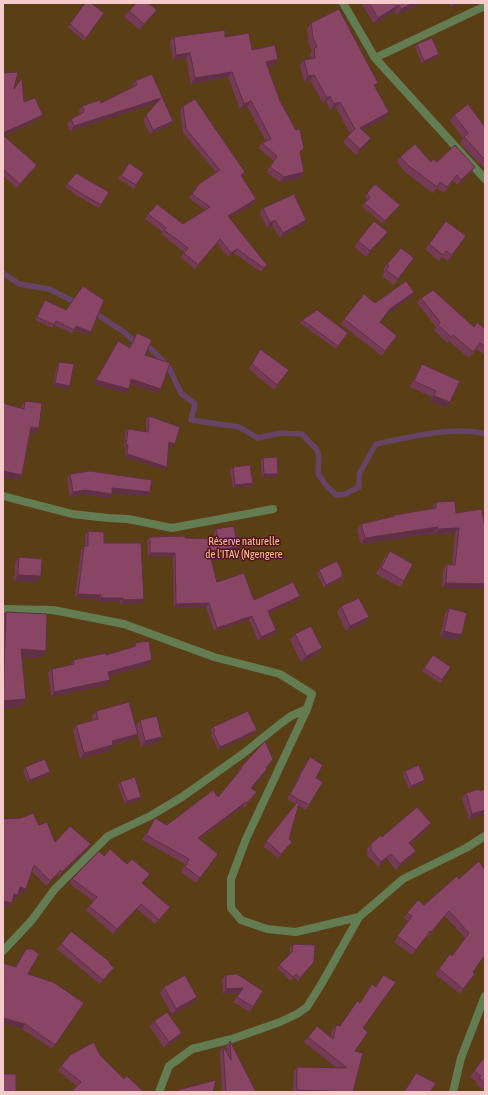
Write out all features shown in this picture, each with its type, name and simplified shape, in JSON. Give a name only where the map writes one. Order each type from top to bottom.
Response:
[{"type":"street","points":[[343,3],[375,58],[485,179]]},
{"type":"street","points":[[375,58],[485,6]]},
{"type":"street","points":[[3,496],[72,514],[128,519],[172,528],[273,509]]},
{"type":"street","points":[[3,609],[53,610],[124,624],[214,657],[280,674],[312,694],[308,709],[244,846],[231,879],[231,908],[241,920],[267,928],[296,932],[359,917]]},
{"type":"street","points":[[3,951],[32,920],[54,890],[108,836],[150,816],[182,798],[291,716],[308,709]]},
{"type":"street","points":[[159,1092],[169,1066],[192,1049],[232,1039],[280,1022],[307,1007],[359,917],[403,879],[466,848],[485,836]]},
{"type":"street","points":[[453,1092],[461,1058],[485,996]]},
{"type":"green space","name":"Réserve naturelle de l'ITAV (Ngengere","points":[[3,3],[485,3],[485,1092],[3,1092]]},
{"type":"building","points":[[85,3],[91,3],[104,13],[86,38],[70,24]]},
{"type":"building","points":[[136,3],[148,3],[157,10],[144,24],[129,11]]},
{"type":"building","points":[[369,3],[413,3],[401,9],[399,5],[378,18]]},
{"type":"building","points":[[339,9],[378,83],[374,85],[389,112],[360,128],[371,138],[360,149],[347,137],[355,129],[340,102],[334,104],[330,96],[327,98],[314,75],[308,76],[304,60],[315,58],[314,48],[317,47],[313,38],[311,23]]},
{"type":"building","points":[[225,30],[225,37],[249,33],[252,50],[275,45],[278,59],[266,62],[280,101],[296,130],[300,129],[304,148],[300,152],[304,172],[284,177],[270,167],[277,156],[262,143],[271,139],[251,101],[244,104],[232,72],[195,78],[190,53],[176,55],[174,37]]},
{"type":"building","points":[[432,38],[439,54],[424,61],[417,44]]},
{"type":"building","points":[[18,72],[14,89],[22,78],[24,102],[35,98],[43,115],[3,133],[3,73]]},
{"type":"building","points":[[152,74],[173,121],[153,130],[146,115],[161,98],[74,126],[71,119],[84,112],[82,106],[100,100],[101,103],[137,85],[135,81]]},
{"type":"building","points":[[195,99],[245,172],[241,175],[256,199],[228,216],[267,265],[264,268],[237,249],[231,253],[220,239],[198,265],[184,253],[188,248],[164,230],[166,228],[148,214],[157,204],[183,224],[210,207],[192,194],[199,184],[220,170],[186,129],[183,106]]},
{"type":"building","points":[[468,104],[485,127],[485,158],[483,158],[464,137],[468,133],[454,115]]},
{"type":"building","points":[[3,135],[37,165],[20,184],[3,169]]},
{"type":"building","points":[[415,144],[431,162],[433,159],[437,162],[455,145],[475,167],[461,180],[457,175],[447,187],[440,182],[437,187],[409,166],[400,157]]},
{"type":"building","points":[[129,163],[144,173],[136,185],[121,176]]},
{"type":"building","points":[[76,173],[109,192],[101,205],[67,184]]},
{"type":"building","points":[[375,184],[400,205],[385,221],[364,203],[370,198],[367,193]]},
{"type":"building","points":[[294,194],[306,220],[283,233],[275,220],[270,223],[263,208]]},
{"type":"building","points":[[374,221],[388,232],[370,251],[358,241]]},
{"type":"building","points":[[446,221],[466,236],[452,255],[446,251],[443,255],[429,244]]},
{"type":"building","points":[[401,248],[414,258],[398,279],[386,270],[389,266],[387,264]]},
{"type":"building","points":[[406,281],[414,292],[390,309],[380,322],[397,336],[385,351],[344,319],[364,294],[375,303]]},
{"type":"building","points":[[83,286],[104,300],[91,332],[76,326],[74,330],[56,321],[54,325],[37,317],[45,300],[66,310]]},
{"type":"building","points":[[433,290],[474,327],[477,322],[485,329],[485,346],[480,343],[473,352],[453,335],[451,337],[438,325],[440,322],[421,298]]},
{"type":"building","points":[[317,310],[348,333],[338,346],[302,320]]},
{"type":"building","points":[[137,333],[152,340],[145,355],[170,363],[161,389],[131,379],[129,389],[96,380],[118,341],[130,348]]},
{"type":"building","points":[[260,349],[289,370],[277,385],[252,364]]},
{"type":"building","points":[[59,362],[74,364],[70,386],[55,383]]},
{"type":"building","points":[[422,364],[460,381],[450,402],[434,396],[436,391],[414,381]]},
{"type":"building","points":[[25,401],[42,403],[39,428],[31,427],[22,475],[3,471],[3,403],[24,409]]},
{"type":"building","points":[[149,416],[180,427],[175,444],[169,442],[167,467],[127,454],[128,445],[126,445],[128,429],[148,432]]},
{"type":"building","points":[[277,457],[278,474],[264,474],[263,458]]},
{"type":"building","points":[[250,465],[253,483],[235,485],[233,467]]},
{"type":"building","points":[[90,471],[152,480],[150,492],[112,488],[112,494],[85,490],[73,492],[70,474]]},
{"type":"building","points":[[455,501],[456,513],[482,509],[485,529],[485,584],[446,583],[447,564],[455,565],[459,528],[438,529],[438,527],[365,538],[361,524],[395,516],[394,515],[436,508],[436,502]]},
{"type":"building","points":[[234,526],[236,540],[238,540],[238,547],[209,551],[217,582],[244,573],[254,600],[293,582],[300,596],[268,611],[276,630],[261,637],[252,616],[217,628],[209,603],[176,604],[175,553],[150,553],[150,537],[185,536],[185,538],[218,539],[216,529]]},
{"type":"building","points":[[88,531],[104,532],[104,543],[141,543],[144,599],[123,600],[123,598],[101,598],[101,595],[78,594],[84,546],[88,546]]},
{"type":"building","points":[[390,551],[413,564],[404,581],[381,568]]},
{"type":"building","points":[[19,557],[42,559],[41,576],[18,575]]},
{"type":"building","points":[[337,561],[342,571],[342,577],[326,585],[319,570]]},
{"type":"building","points":[[359,598],[369,617],[350,626],[341,606]]},
{"type":"building","points":[[449,608],[467,613],[462,634],[444,631]]},
{"type":"building","points":[[6,612],[47,614],[46,651],[21,649],[26,699],[3,701]]},
{"type":"building","points":[[311,626],[322,648],[306,656],[295,634]]},
{"type":"building","points":[[149,641],[152,660],[108,672],[110,680],[54,692],[52,669],[74,664],[73,660],[106,653],[106,655],[136,646],[135,643]]},
{"type":"building","points":[[433,655],[451,667],[442,680],[424,668]]},
{"type":"building","points":[[129,702],[138,734],[112,741],[113,745],[84,753],[76,725],[98,719],[96,711]]},
{"type":"building","points":[[248,711],[257,730],[220,747],[213,732],[215,731],[213,727]]},
{"type":"building","points":[[157,716],[162,737],[145,741],[140,720]]},
{"type":"building","points":[[265,741],[273,759],[266,768],[267,769],[251,788],[257,792],[247,803],[246,802],[198,838],[218,854],[200,878],[185,867],[189,859],[146,835],[155,818],[167,825],[213,790],[218,797],[242,768],[241,767]]},
{"type":"building","points":[[310,757],[323,765],[316,778],[323,782],[309,805],[300,800],[289,839],[292,842],[281,854],[266,841],[299,800],[290,794]]},
{"type":"building","points":[[45,759],[50,772],[30,780],[25,767]]},
{"type":"building","points":[[419,765],[425,780],[411,786],[405,771]]},
{"type":"building","points":[[135,777],[141,797],[127,801],[120,782]]},
{"type":"building","points":[[479,789],[480,791],[485,789],[485,810],[472,814],[466,793]]},
{"type":"building","points":[[417,807],[431,823],[409,843],[416,851],[400,864],[391,854],[381,862],[371,850],[371,844],[381,835],[382,837]]},
{"type":"building","points":[[33,813],[39,825],[47,822],[55,842],[70,826],[91,844],[62,872],[61,870],[50,881],[34,865],[26,889],[20,887],[18,895],[14,894],[12,903],[3,901],[3,819],[21,818]]},
{"type":"building","points":[[110,849],[127,864],[132,859],[150,874],[142,883],[170,907],[159,920],[141,904],[117,929],[89,906],[97,897],[72,879],[99,851],[104,856]]},
{"type":"building","points":[[479,861],[485,870],[485,955],[473,972],[475,974],[463,989],[439,969],[450,954],[452,956],[469,933],[449,911],[431,932],[430,931],[416,950],[397,936],[412,916],[407,913],[418,900],[424,905],[457,876],[459,879]]},
{"type":"building","points":[[71,931],[110,962],[109,963],[114,968],[103,980],[61,944]]},
{"type":"building","points":[[293,944],[315,945],[314,962],[300,978],[296,974],[293,977],[279,965],[292,952]]},
{"type":"building","points":[[26,949],[32,949],[39,954],[28,974],[53,982],[84,1003],[55,1045],[25,1024],[3,1018],[3,963],[16,967]]},
{"type":"building","points":[[237,974],[263,991],[253,1007],[237,997],[243,988],[226,989],[226,975]]},
{"type":"building","points":[[185,975],[197,997],[176,1009],[164,987]]},
{"type":"building","points":[[383,975],[396,982],[363,1028],[368,1032],[355,1051],[363,1053],[353,1092],[297,1090],[297,1067],[347,1068],[308,1037],[317,1026],[333,1039],[336,1025],[340,1026],[357,1001],[360,1003],[372,984],[376,987]]},
{"type":"building","points":[[167,1012],[182,1033],[169,1042],[154,1021]]},
{"type":"building","points":[[230,1041],[256,1092],[226,1092],[223,1046],[231,1060]]},
{"type":"building","points":[[94,1042],[100,1055],[124,1079],[127,1076],[144,1092],[71,1092],[81,1082],[61,1066],[70,1055]]},
{"type":"building","points":[[485,1056],[485,1083],[479,1078],[481,1076],[474,1071]]},
{"type":"building","points":[[416,1073],[436,1083],[430,1092],[404,1092]]},
{"type":"building","points":[[3,1074],[16,1074],[16,1092],[3,1092]]},
{"type":"building","points":[[216,1080],[213,1092],[179,1092],[178,1090]]},
{"type":"waterway","points":[[3,273],[19,284],[49,289],[79,304]]},
{"type":"waterway","points":[[92,311],[124,332],[135,342],[150,348],[168,366],[181,393],[195,404],[191,420],[239,427],[258,438],[280,433],[302,434],[317,450],[319,457],[318,474],[336,495],[345,494],[359,487],[359,474],[376,444],[431,433],[461,431],[485,434]]}]
